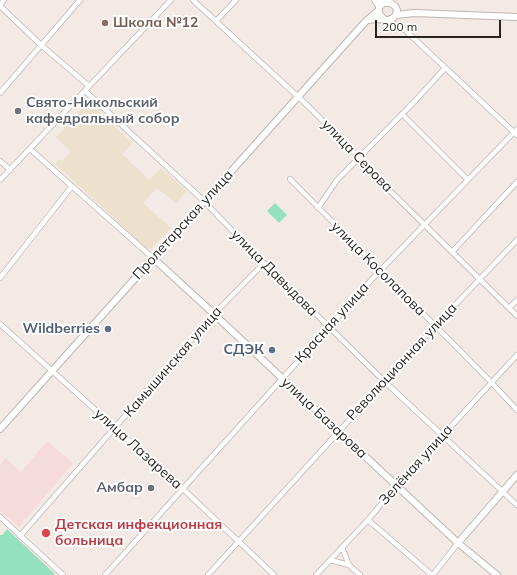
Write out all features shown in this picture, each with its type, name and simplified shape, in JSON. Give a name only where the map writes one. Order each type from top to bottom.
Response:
[{"type":"main road","name":"Пролетарская улица","points":[[0,429],[366,21],[388,3]]},
{"type":"main road","points":[[388,3],[414,13]]},
{"type":"main road","points":[[388,3],[395,16]]},
{"type":"main road","points":[[379,9],[379,14],[386,20]]},
{"type":"main road","points":[[366,21],[372,19],[386,20],[395,16],[414,13],[517,17]]},
{"type":"main road","name":"улица Базарова","points":[[152,258],[214,314],[458,543],[497,575]]},
{"type":"main road","points":[[458,543],[517,475]]},
{"type":"street","points":[[4,0],[0,5],[41,45],[89,86]]},
{"type":"street","points":[[0,93],[80,0]]},
{"type":"street","points":[[0,180],[171,0]]},
{"type":"street","name":"улица Серова","points":[[193,0],[298,97],[517,316]]},
{"type":"street","points":[[216,21],[236,0]]},
{"type":"street","points":[[374,0],[379,9]]},
{"type":"street","points":[[395,16],[404,30],[516,132]]},
{"type":"street","points":[[386,20],[404,30]]},
{"type":"street","points":[[318,208],[337,180],[402,114],[444,68]]},
{"type":"street","name":"улица Давыдова","points":[[85,91],[204,201],[328,327],[517,505]]},
{"type":"street","points":[[402,114],[468,180]]},
{"type":"street","name":"Красная улица","points":[[105,575],[328,327],[380,271],[516,132]]},
{"type":"street","points":[[30,149],[152,258]]},
{"type":"street","points":[[0,161],[10,170]]},
{"type":"street","name":"улица Косолапова","points":[[290,180],[517,410]]},
{"type":"street","points":[[452,252],[517,182]]},
{"type":"street","points":[[0,278],[72,186]]},
{"type":"street","name":"Революционная улица","points":[[208,575],[384,381],[517,240]]},
{"type":"street","name":"Камышинская улица","points":[[20,536],[214,314],[264,263]]},
{"type":"street","points":[[509,308],[517,300]]},
{"type":"street","name":"улица Лазарева","points":[[0,324],[182,488],[274,575]]},
{"type":"street","name":"Зелёная улица","points":[[316,575],[368,520],[396,486],[517,355]]},
{"type":"street","points":[[0,517],[63,575]]},
{"type":"street","points":[[368,520],[432,575],[458,543]]},
{"type":"street","points":[[342,547],[349,565],[360,575]]},
{"type":"street","points":[[330,560],[349,565]]},
{"type":"shaded area","points":[[88,102],[132,143],[122,154],[149,180],[161,168],[187,191],[176,203],[157,188],[143,203],[171,228],[151,249],[146,248],[55,164],[59,159],[62,161],[70,153],[70,150],[56,137]]},
{"type":"shaded area","points":[[47,441],[73,463],[19,527],[0,511],[0,465],[6,458],[21,472]]},
{"type":"green space","points":[[275,203],[287,215],[279,223],[267,211]]},
{"type":"green space","points":[[7,529],[55,574],[0,575],[0,535],[2,535]]},
{"type":"place","name":"Школа №12","points":[[105,23]]},
{"type":"place","name":"Свято-Никольский кафедральный собор","points":[[18,111]]},
{"type":"place","name":"Wildberries","points":[[108,329]]},
{"type":"place","name":"СДЭК","points":[[272,350]]},
{"type":"place","name":"Амбар","points":[[151,488]]},
{"type":"place","name":"Детская инфекционная больница","points":[[46,533]]}]
